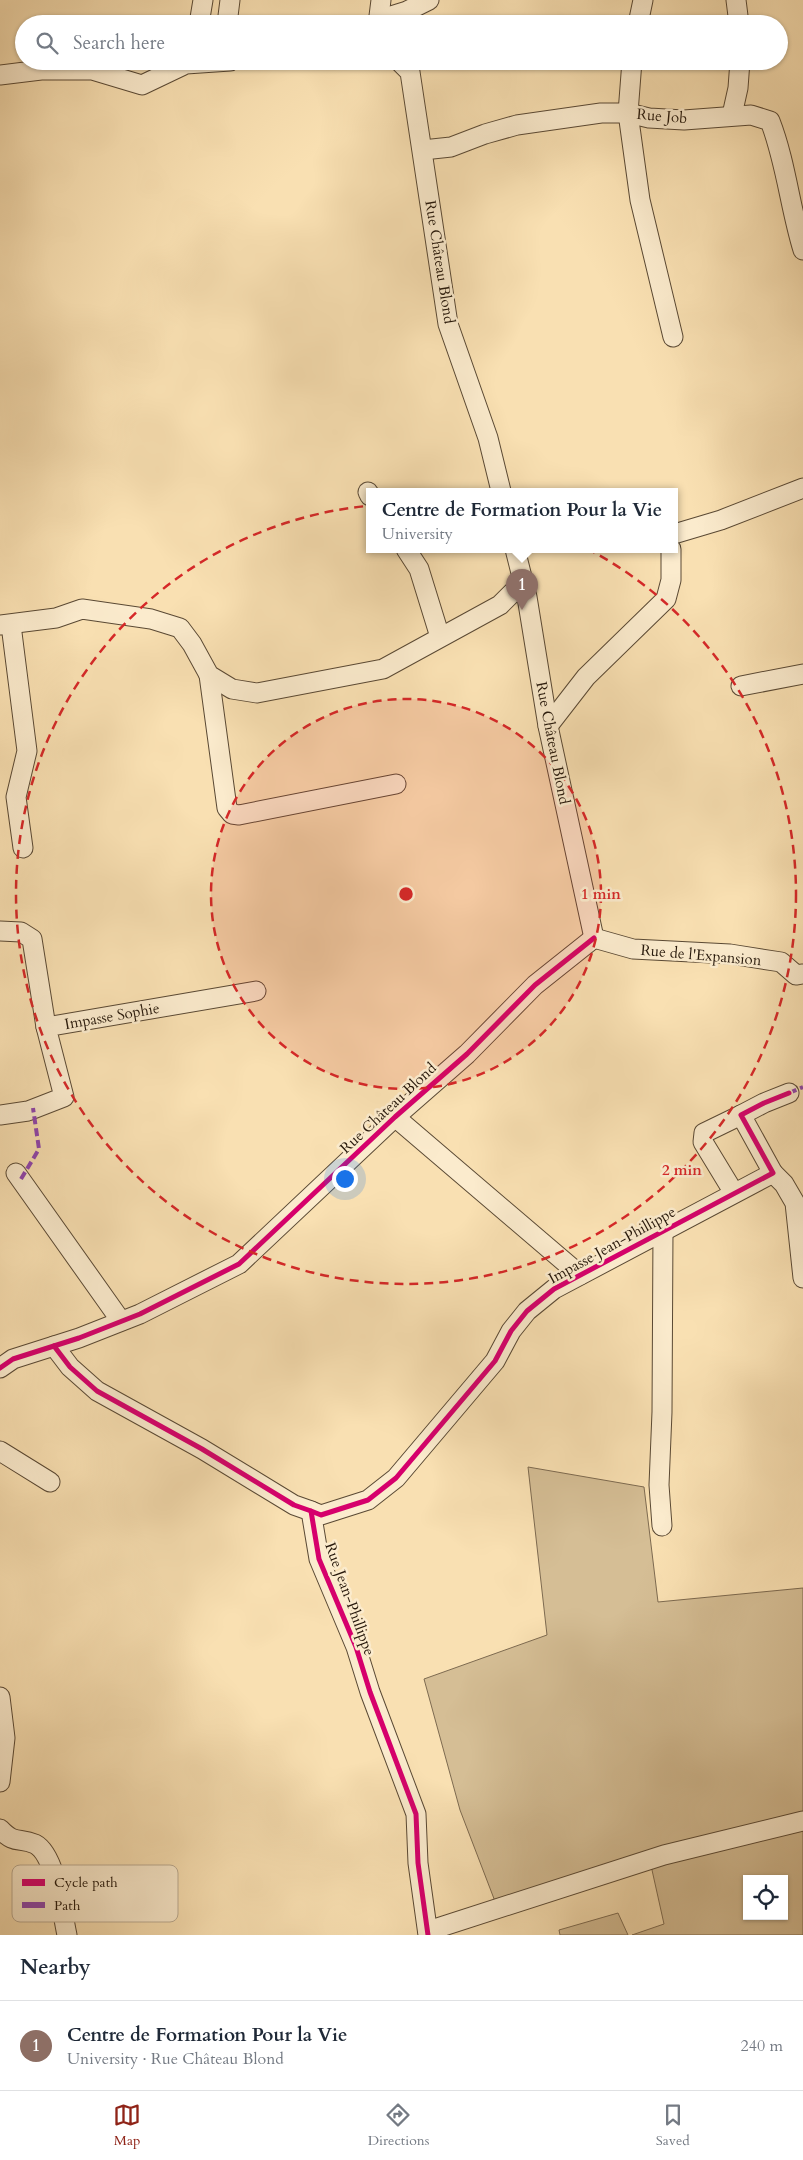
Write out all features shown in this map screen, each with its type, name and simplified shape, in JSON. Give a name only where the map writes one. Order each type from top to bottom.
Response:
[{"type":"street","points":[[200,15],[203,0]]},
{"type":"street","points":[[228,15],[230,0]]},
{"type":"street","points":[[379,15],[381,0]]},
{"type":"street","points":[[396,15],[429,0]]},
{"type":"street","points":[[640,15],[643,0]]},
{"type":"street","points":[[738,0],[739,15]]},
{"type":"street","points":[[0,75],[41,70],[92,70],[142,85],[173,70]]},
{"type":"street","name":"Rue Château Blond","points":[[408,70],[410,72],[423,150],[448,324],[488,438],[500,488]]},
{"type":"street","points":[[631,70],[628,113],[640,200],[673,337]]},
{"type":"street","points":[[732,115],[738,88],[739,70]]},
{"type":"street","name":"Rue Job","points":[[423,150],[451,147],[485,134],[517,125],[601,113],[628,113],[649,118],[684,120],[751,115],[770,121],[777,139],[793,218],[803,250]]},
{"type":"street","points":[[678,533],[721,520],[803,488]]},
{"type":"street","points":[[409,553],[419,569],[440,637]]},
{"type":"street","name":"Rue Château Blond","points":[[0,1368],[14,1359],[140,1314],[239,1264],[395,1117],[467,1054],[535,985],[594,938],[548,726],[523,582],[516,553]]},
{"type":"street","points":[[548,726],[586,677],[666,599],[670,580],[671,553]]},
{"type":"street","points":[[209,675],[232,689],[257,693],[383,669],[500,605],[523,582]]},
{"type":"street","points":[[23,848],[16,797],[27,751],[5,625],[56,618],[82,609],[151,619],[180,628],[192,644],[209,675],[222,782],[227,808],[232,814],[239,815],[396,784]]},
{"type":"street","points":[[742,686],[803,674]]},
{"type":"street","points":[[0,931],[22,932],[32,939],[46,1027]]},
{"type":"street","name":"Rue de l'Expansion","points":[[594,938],[633,949],[730,954],[781,962],[801,977]]},
{"type":"street","name":"Impasse Sophie","points":[[0,1114],[28,1110],[64,1097],[46,1027],[256,991]]},
{"type":"street","points":[[734,1193],[707,1151],[703,1142],[704,1133],[764,1103],[789,1093]]},
{"type":"street","points":[[741,1115],[773,1173],[784,1184],[795,1203],[803,1278]]},
{"type":"street","points":[[395,1117],[580,1275]]},
{"type":"street","points":[[16,1173],[121,1321]]},
{"type":"street","name":"Impasse Jean-Phillippe","points":[[311,1512],[321,1516],[368,1500],[396,1478],[495,1361],[511,1331],[527,1311],[554,1289],[773,1173]]},
{"type":"street","points":[[662,1526],[658,1485],[662,1412],[663,1231]]},
{"type":"street","points":[[54,1346],[70,1367],[97,1391],[202,1449],[294,1505],[311,1512]]},
{"type":"street","points":[[0,1451],[50,1482]]},
{"type":"street","name":"Rue Jean-Phillippe","points":[[311,1512],[319,1559],[356,1647],[370,1692],[416,1814],[418,1863],[428,1933]]},
{"type":"street","points":[[0,1697],[5,1738],[0,1782]]},
{"type":"street","points":[[428,1933],[664,1855],[803,1821]]},
{"type":"street","points":[[0,1829],[10,1839],[34,1844],[43,1850],[51,1865]]},
{"type":"street","points":[[64,1922],[67,1935]]},
{"type":"shaded area","points":[[528,1467],[644,1487],[658,1602],[803,1588],[803,1935],[632,1935],[664,1924],[650,1861],[501,1917],[460,1810],[424,1679],[547,1635]]},
{"type":"shaded area","points":[[618,1913],[628,1935],[560,1935],[559,1930]]},
{"type":"marked path","points":[[789,1093],[803,1087]]},
{"type":"marked path","points":[[21,1179],[39,1149],[33,1108]]},
{"type":"cycle path","points":[[0,1368],[13,1359],[79,1338],[140,1314],[239,1264],[395,1117],[467,1054],[535,985],[594,938]]},
{"type":"cycle path","points":[[311,1511],[321,1515],[368,1500],[396,1478],[495,1361],[511,1331],[527,1311],[554,1289],[773,1173],[741,1115],[789,1093]]},
{"type":"cycle path","points":[[54,1346],[70,1367],[97,1391],[202,1449],[294,1505],[311,1511],[319,1559],[356,1647],[370,1692],[416,1814],[418,1863],[428,1935]]},
{"type":"place","name":"Centre de Formation Pour la Vie","points":[[522,610]]}]
